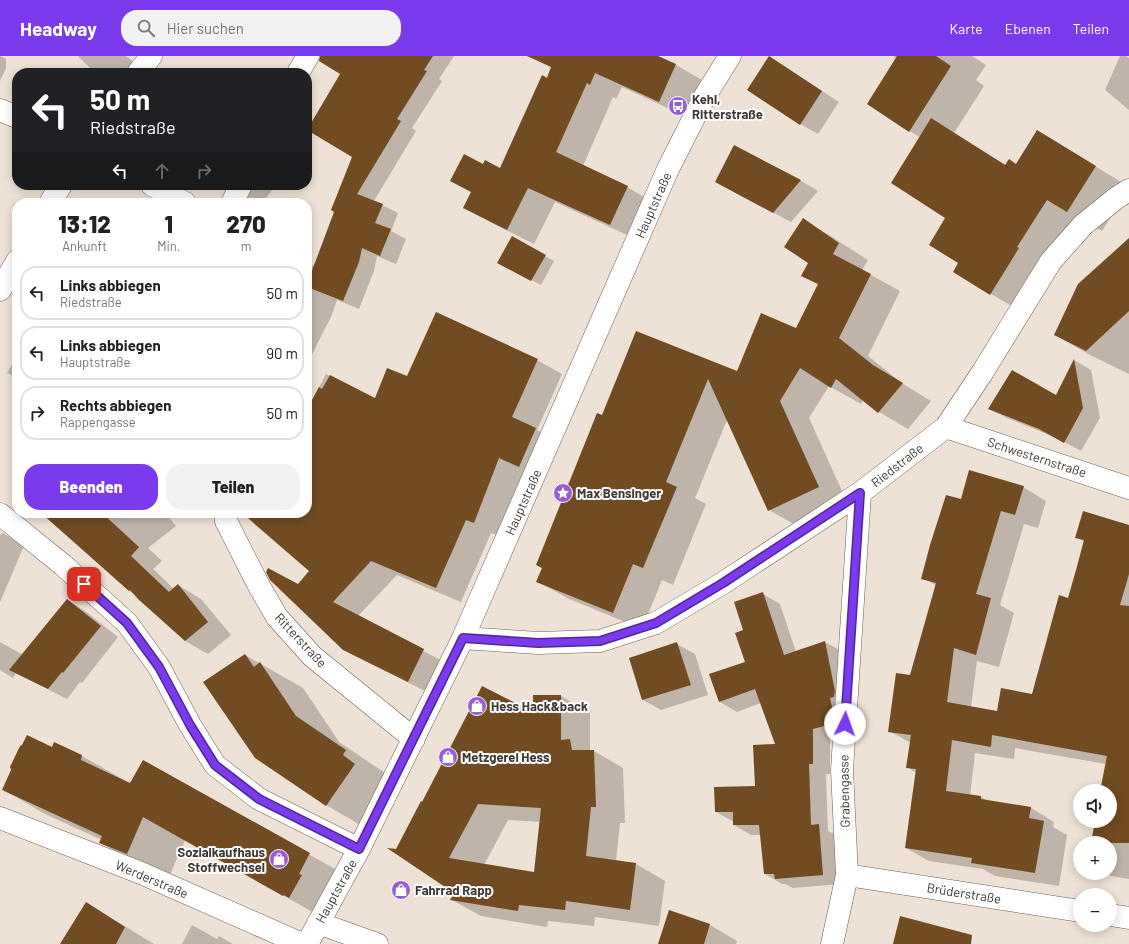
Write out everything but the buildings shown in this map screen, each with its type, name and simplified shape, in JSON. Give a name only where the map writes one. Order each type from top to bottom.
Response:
[{"type":"street","points":[[142,68],[151,56]]},
{"type":"street","points":[[301,68],[308,56]]},
{"type":"street","name":"Hauptstraße","points":[[307,944],[359,849],[463,638],[668,169],[705,96],[730,56]]},
{"type":"street","points":[[0,110],[12,116]]},
{"type":"street","points":[[161,190],[176,198]]},
{"type":"street","name":"Riedstraße","points":[[463,638],[538,643],[600,641],[656,623],[723,583],[860,493],[946,427],[982,373],[1051,261],[1083,225],[1115,199],[1129,190]]},
{"type":"street","points":[[0,290],[12,270]]},
{"type":"street","name":"Schwesternstraße","points":[[946,427],[1129,488]]},
{"type":"street","name":"Grabengasse","points":[[832,944],[847,875],[842,770],[860,493]]},
{"type":"street","points":[[0,514],[63,565],[127,623],[159,667],[190,725],[215,765],[259,799],[359,849]]},
{"type":"street","name":"Ritterstraße","points":[[226,518],[259,586],[277,617],[312,656],[414,738]]},
{"type":"street","name":"Werderstraße","points":[[0,818],[142,873],[302,944]]},
{"type":"street","name":"Brüderstraße","points":[[847,875],[1073,910]]},
{"type":"street","points":[[1117,917],[1129,918]]},
{"type":"street","points":[[318,923],[377,944]]},
{"type":"place","name":"Kehl, Ritterstraße","points":[[678,106]]},
{"type":"place","name":"Max Bensinger","points":[[563,493]]},
{"type":"place","name":"Hess Hack&back","points":[[477,706]]},
{"type":"place","name":"Metzgerei Hess","points":[[448,757]]},
{"type":"place","name":"Sozialkaufhaus Stoffwechsel","points":[[279,859]]},
{"type":"place","name":"Fahrrad Rapp","points":[[401,890]]},
{"type":"route","points":[[84,584],[127,623],[159,667],[190,725],[215,765],[259,799],[359,849],[463,638],[538,643],[600,641],[656,623],[723,583],[860,493],[845,724]]}]
